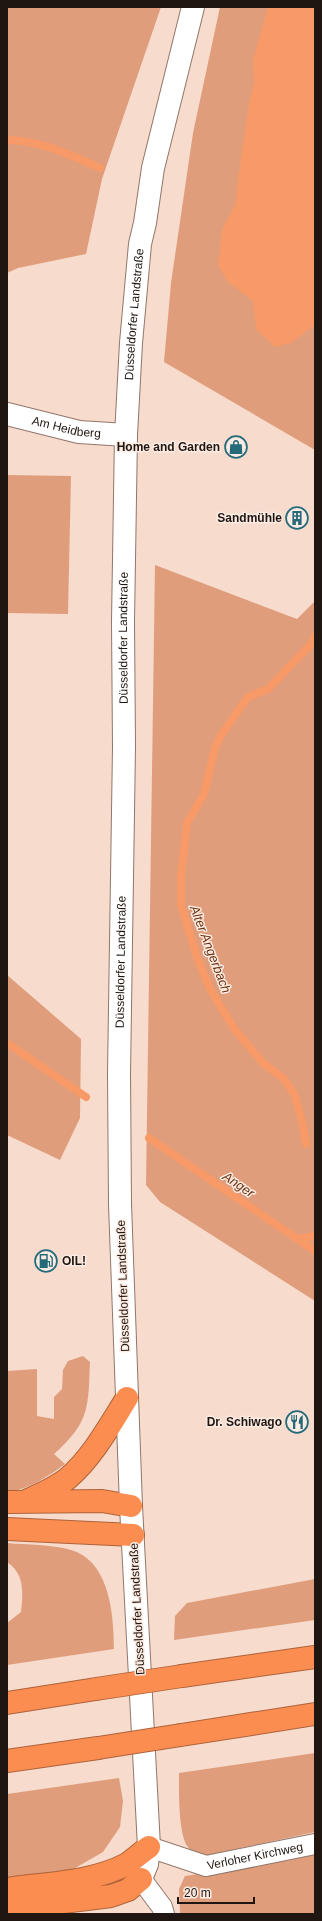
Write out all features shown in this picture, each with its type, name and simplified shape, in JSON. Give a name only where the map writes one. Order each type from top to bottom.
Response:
[{"type":"highway","points":[[15,1502],[50,1490],[68,1478],[88,1455],[127,1398]]},
{"type":"highway","points":[[15,1502],[102,1501],[131,1506]]},
{"type":"highway","points":[[7,1529],[133,1535]]},
{"type":"highway","points":[[7,1703],[315,1657]]},
{"type":"highway","points":[[7,1761],[315,1714]]},
{"type":"highway","points":[[7,1889],[90,1877],[108,1872],[128,1863],[149,1847]]},
{"type":"highway","points":[[7,1909],[111,1896],[128,1890],[141,1879]]},
{"type":"main road","name":"Düsseldorfer Landstraße","points":[[141,1879],[147,1864],[149,1847],[131,1506],[120,1204],[119,1074],[124,748],[122,622],[126,435],[130,343],[140,244],[145,223],[153,168],[193,7]]},
{"type":"main road","name":"Am Heidberg","points":[[7,414],[79,432],[126,435]]},
{"type":"street","name":"Verloher Kirchweg","points":[[149,1847],[206,1866],[315,1844]]},
{"type":"street","points":[[141,1879],[162,1907],[164,1914]]},
{"type":"shaded area","points":[[7,7],[161,7],[102,179],[86,254],[18,268],[7,273]]},
{"type":"shaded area","points":[[220,7],[315,7],[315,450],[164,362],[171,283],[193,133]]},
{"type":"shaded area","points":[[268,7],[315,7],[315,325],[291,343],[275,347],[256,329],[253,301],[228,282],[218,265],[222,230],[236,203],[249,103],[254,83],[253,60]]},
{"type":"shaded area","points":[[7,475],[71,476],[68,614],[7,613]]},
{"type":"shaded area","points":[[155,565],[297,619],[315,601],[315,1301],[160,1202],[146,1185]]},
{"type":"shaded area","points":[[7,975],[81,1039],[80,1118],[60,1160],[7,1135]]},
{"type":"shaded area","points":[[83,1356],[90,1362],[89,1390],[83,1418],[74,1433],[54,1454],[65,1464],[38,1482],[23,1489],[7,1493],[7,1371],[37,1369],[37,1416],[54,1419],[54,1397],[62,1389],[63,1370],[68,1361]]},
{"type":"shaded area","points":[[7,1543],[47,1546],[71,1550],[84,1556],[94,1565],[102,1577],[111,1606],[114,1649],[7,1665],[7,1623],[21,1612],[22,1584],[17,1572],[7,1562]]},
{"type":"shaded area","points":[[315,1579],[315,1620],[174,1640],[175,1616],[187,1603]]},
{"type":"shaded area","points":[[315,1753],[315,1832],[204,1856],[193,1852],[188,1847],[182,1833],[179,1800],[179,1773]]},
{"type":"shaded area","points":[[119,1778],[123,1801],[120,1827],[103,1852],[70,1871],[7,1879],[7,1794]]},
{"type":"shaded area","points":[[315,1852],[315,1914],[180,1914],[179,1889],[185,1876],[290,1860]]},
{"type":"waterway","points":[[7,140],[43,145],[100,168]]},
{"type":"waterway","name":"Alter Angerbach","points":[[306,1144],[302,1121],[294,1094],[284,1079],[263,1063],[235,1030],[210,989],[198,960],[181,905],[181,876],[187,823],[204,794],[215,748],[221,735],[248,697],[268,689],[311,644],[315,636]]},
{"type":"waterway","name":"Anger","points":[[7,1043],[86,1097]]},
{"type":"waterway","name":"Anger","points":[[149,1138],[315,1251]]},
{"type":"waterway","name":"Alter Angerbach","points":[[297,1239],[315,1236]]},
{"type":"place","name":"Home and Garden","points":[[236,447]]},
{"type":"place","name":"Sandmühle","points":[[297,518]]},
{"type":"place","name":"OIL!","points":[[46,1261]]},
{"type":"place","name":"Dr. Schiwago","points":[[297,1422]]}]
